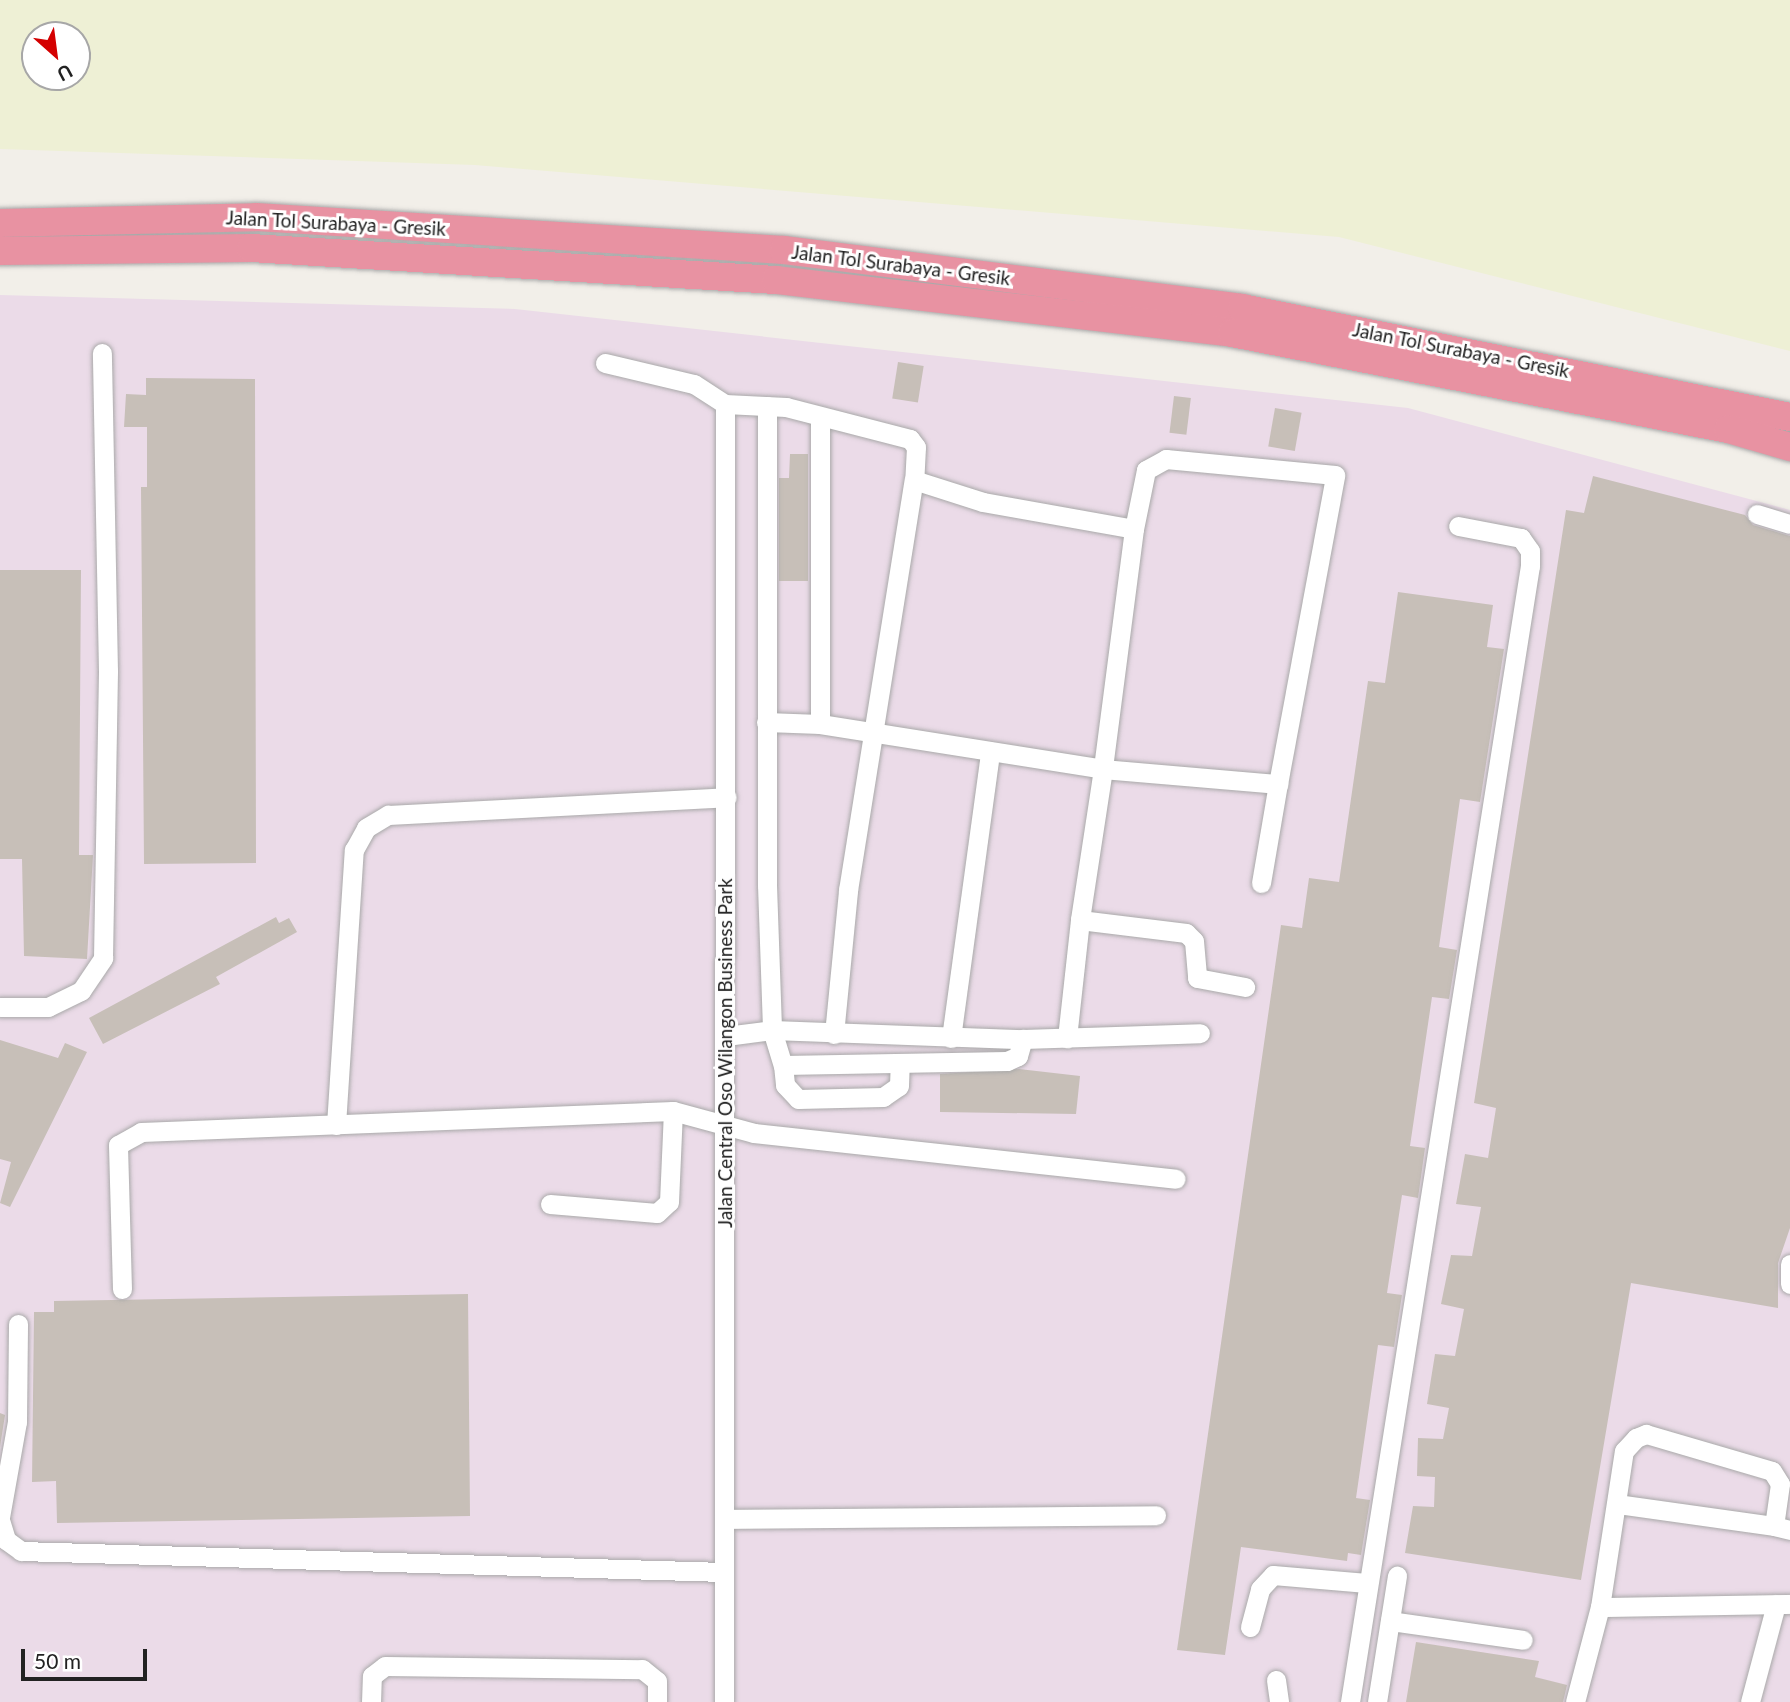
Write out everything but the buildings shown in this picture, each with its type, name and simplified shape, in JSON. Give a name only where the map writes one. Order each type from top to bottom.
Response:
[{"type":"highway","name":"Jalan Tol Surabaya - Gresik","points":[[0,223],[256,216],[784,250],[1242,308],[1790,417]]},
{"type":"highway","name":"Jalan Tol Surabaya - Gresik","points":[[0,251],[251,248],[776,280],[1232,333],[1728,429],[1790,447]]},
{"type":"lane","points":[[0,1007],[48,1007],[81,991],[103,958],[108,671],[102,353]]},
{"type":"lane","points":[[606,363],[694,384],[725,404],[767,406],[910,439],[916,447],[914,480],[872,736],[834,1034]]},
{"type":"lane","name":"Jalan Central Oso Wilangon Business Park","points":[[724,1702],[727,797],[725,404]]},
{"type":"lane","points":[[767,406],[766,722],[772,1030],[783,1065],[785,1085],[798,1098],[883,1097],[899,1086],[900,1063]]},
{"type":"lane","points":[[820,418],[820,724]]},
{"type":"lane","points":[[1067,1038],[1080,920],[1103,769],[1134,529],[1146,470],[1166,459],[1335,475],[1261,883]]},
{"type":"lane","points":[[914,480],[983,502],[1134,529]]},
{"type":"lane","points":[[1757,514],[1790,524]]},
{"type":"lane","points":[[1350,1702],[1530,566],[1530,551],[1521,538],[1458,526]]},
{"type":"lane","points":[[766,722],[820,724],[872,736],[1103,769],[1278,784]]},
{"type":"lane","points":[[951,1038],[990,752]]},
{"type":"lane","points":[[336,1125],[354,850],[366,828],[388,815],[727,797]]},
{"type":"lane","points":[[1080,920],[1186,933],[1194,941],[1197,978],[1245,987]]},
{"type":"lane","points":[[726,1036],[772,1030],[1023,1039],[1200,1033]]},
{"type":"lane","points":[[783,1065],[1007,1061],[1018,1056],[1023,1039]]},
{"type":"lane","points":[[550,1205],[657,1213],[669,1202],[673,1111]]},
{"type":"lane","points":[[122,1289],[118,1145],[125,1136],[673,1111],[724,1127],[1175,1179]]},
{"type":"lane","points":[[1790,1264],[1790,1284]]},
{"type":"lane","points":[[18,1324],[17,1422],[0,1519],[6,1540],[21,1550],[724,1572]]},
{"type":"lane","points":[[1575,1702],[1600,1606],[1624,1451],[1646,1434],[1772,1471],[1780,1484],[1782,1528],[1617,1504]]},
{"type":"lane","points":[[724,1519],[1156,1515]]},
{"type":"lane","points":[[1250,1627],[1260,1589],[1273,1575],[1367,1583]]},
{"type":"lane","points":[[1377,1702],[1397,1576]]},
{"type":"lane","points":[[1600,1606],[1783,1604],[1750,1702]]},
{"type":"lane","points":[[1390,1621],[1523,1640]]},
{"type":"lane","points":[[371,1702],[372,1676],[385,1666],[642,1669],[657,1681],[657,1702]]},
{"type":"lane","points":[[1276,1680],[1279,1702]]},
{"type":"shaded area","points":[[0,295],[515,309],[1408,408],[1790,510],[1790,1702],[0,1702]]},
{"type":"green space","points":[[0,0],[1790,0],[1790,351],[1339,237],[475,165],[0,149]]}]
